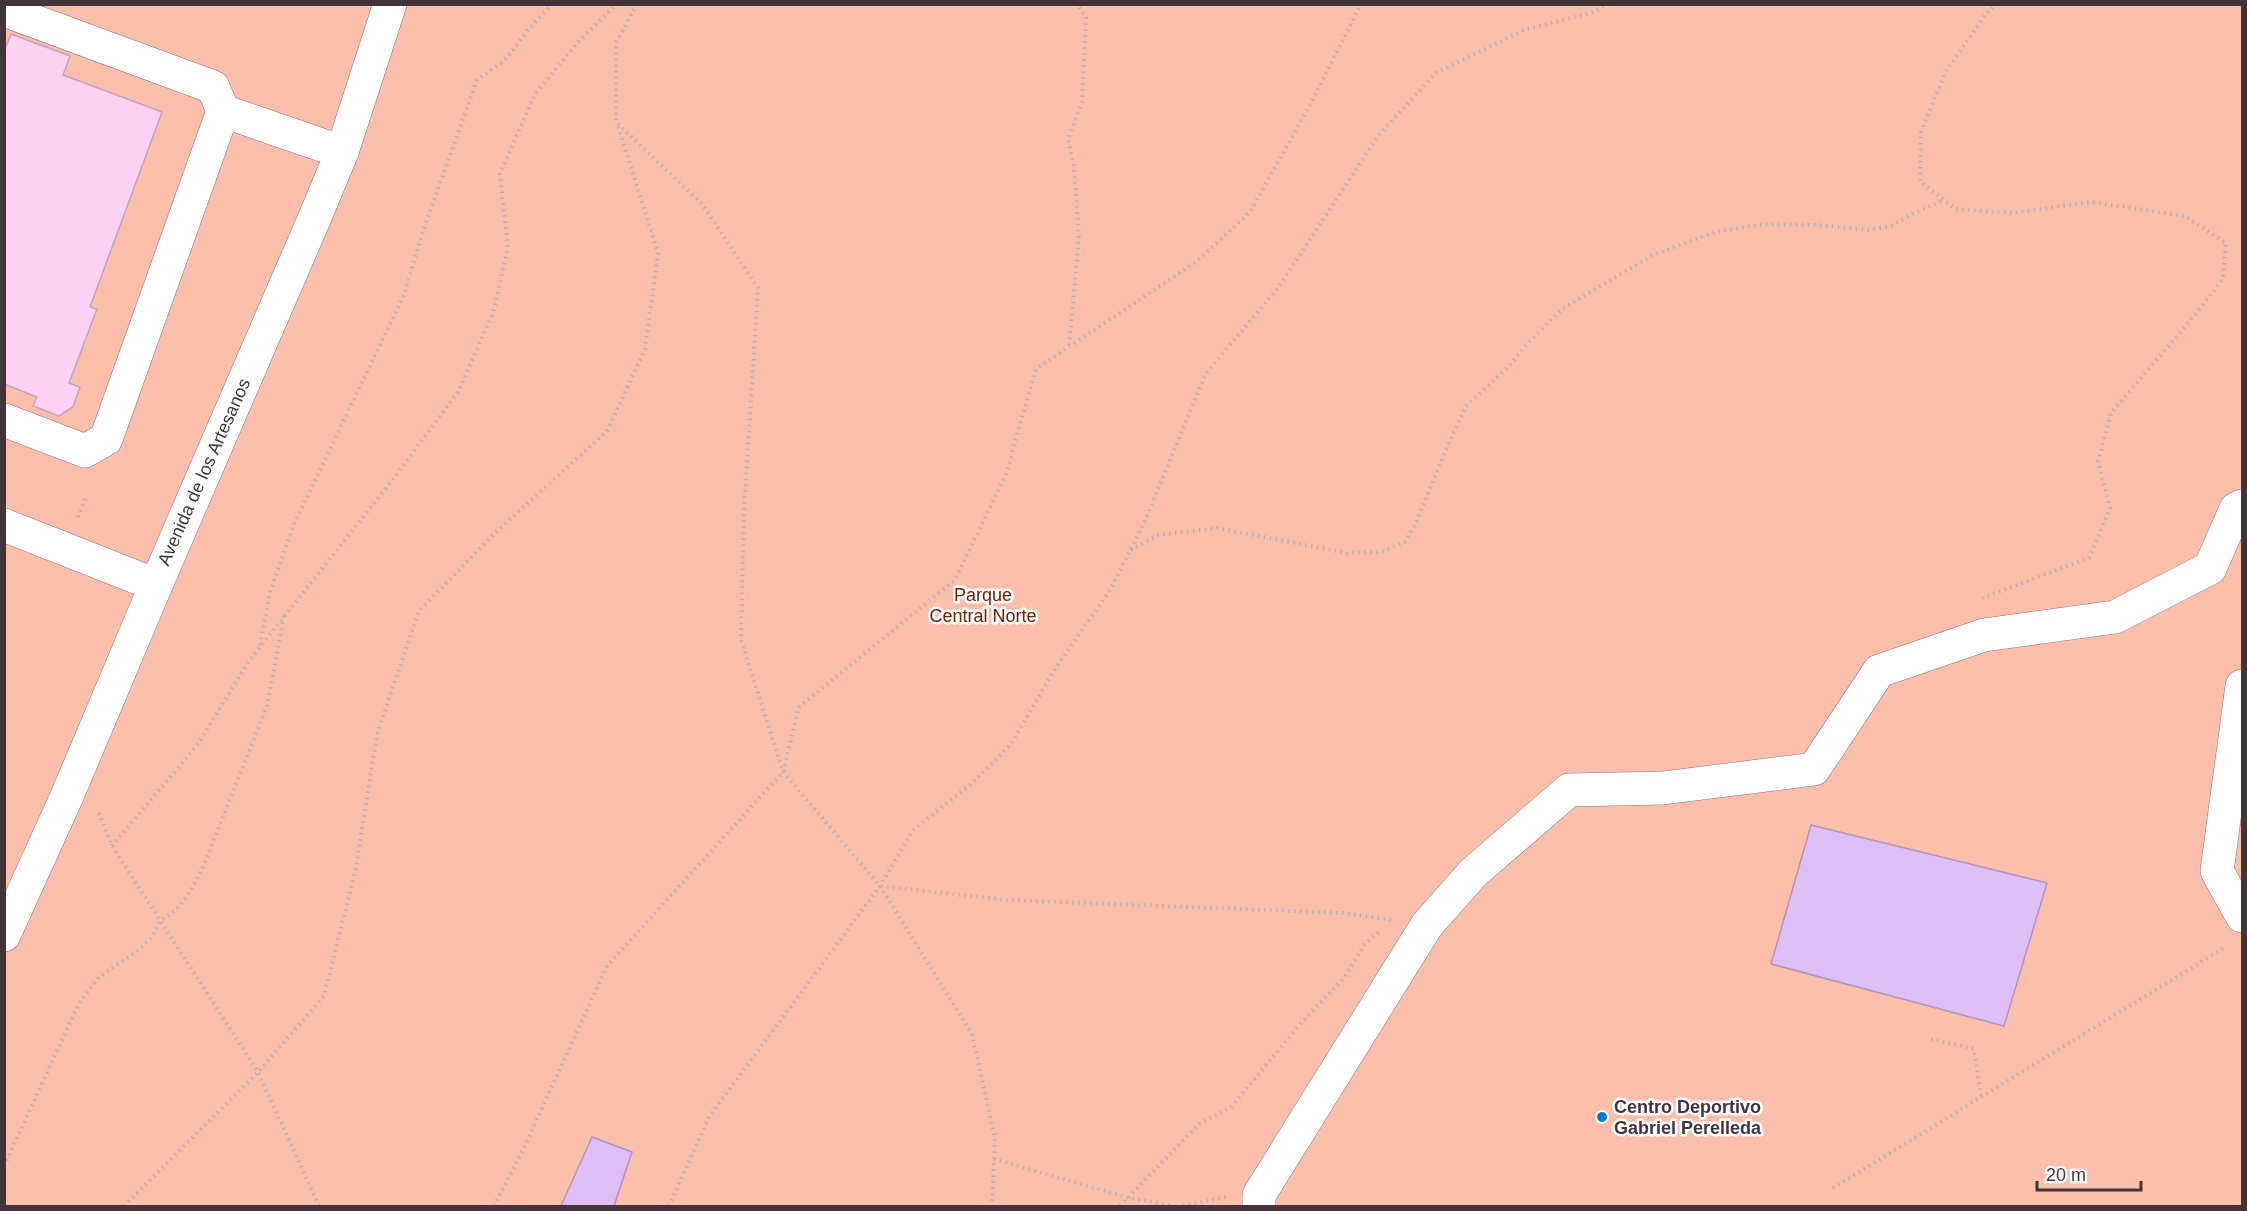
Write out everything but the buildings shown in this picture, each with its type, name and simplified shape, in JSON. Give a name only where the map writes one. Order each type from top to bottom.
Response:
[{"type":"street","name":"Avenida de los Artesanos","points":[[4,935],[67,796],[342,152],[390,4]]},
{"type":"street","points":[[4,10],[213,87],[223,111],[106,439],[85,451],[4,420]]},
{"type":"street","points":[[223,111],[342,152]]},
{"type":"street","points":[[1259,1206],[1259,1195],[1427,926],[1473,873],[1569,789],[1663,788],[1814,769],[1879,671],[1984,635],[2115,617],[2210,568],[2236,509],[2242,506]]},
{"type":"street","points":[[4,525],[156,585]]},
{"type":"street","points":[[2237,929],[2217,871],[2242,686]]},
{"type":"path","points":[[260,646],[270,591],[294,524],[404,295],[422,234],[477,80],[505,60],[552,4]]},
{"type":"path","points":[[112,846],[198,744],[260,646],[387,488],[458,392],[493,313],[508,248],[500,174],[535,94],[579,41],[617,4]]},
{"type":"path","points":[[124,1206],[258,1072],[324,996],[356,868],[377,734],[418,611],[493,535],[607,431],[645,349],[658,253],[616,122],[616,44],[637,4]]},
{"type":"path","points":[[1069,346],[1079,238],[1074,166],[1068,139],[1082,102],[1086,18],[1077,4]]},
{"type":"path","points":[[494,1206],[523,1150],[607,966],[783,772],[799,707],[955,580],[1006,474],[1036,369],[1196,262],[1250,212],[1310,105],[1361,4]]},
{"type":"path","points":[[669,1206],[709,1117],[880,886],[913,830],[970,785],[1011,744],[1054,669],[1110,590],[1144,523],[1206,373],[1278,288],[1378,136],[1436,73],[1524,30],[1594,12],[1607,4]]},
{"type":"path","points":[[1971,602],[2089,558],[2110,508],[2098,462],[2111,413],[2223,279],[2226,243],[2185,216],[2092,202],[2013,213],[1955,209],[1920,182],[1921,132],[1946,71],[1988,10],[1998,4]]},
{"type":"path","points":[[616,122],[703,206],[758,288],[744,511],[741,640],[783,772],[880,886],[972,1034],[995,1138],[992,1206]]},
{"type":"path","points":[[1130,550],[1158,535],[1217,528],[1347,553],[1381,552],[1405,542],[1415,525],[1466,406],[1508,367],[1562,309],[1653,255],[1715,232],[1764,224],[1820,225],[1868,230],[1891,226],[1944,200]]},
{"type":"path","points":[[4,1166],[79,1003],[99,977],[139,950],[152,937],[160,921],[176,910],[190,892],[203,867],[267,706],[284,615]]},
{"type":"path","points":[[67,796],[97,810],[112,846],[258,1072],[319,1206]]},
{"type":"path","points":[[880,886],[1007,900],[1344,913],[1397,921],[1364,945],[1345,977],[1303,1021],[1231,1107],[1199,1124],[1120,1206]]},
{"type":"path","points":[[1833,1188],[1981,1096],[2237,929]]},
{"type":"path","points":[[1931,1039],[1974,1049],[1981,1096]]},
{"type":"path","points":[[994,1160],[1129,1198],[1174,1206]]},
{"type":"green space","name":"Parque Central Norte","points":[[5,5],[2242,5],[2242,1206],[5,1206]]},
{"type":"shaded area","points":[[1811,825],[2047,883],[2004,1026],[1771,964]]},
{"type":"shaded area","points":[[592,1137],[632,1152],[614,1206],[561,1206]]},
{"type":"place","name":"Centro Deportivo Gabriel Perelleda","points":[[1602,1117]]}]
